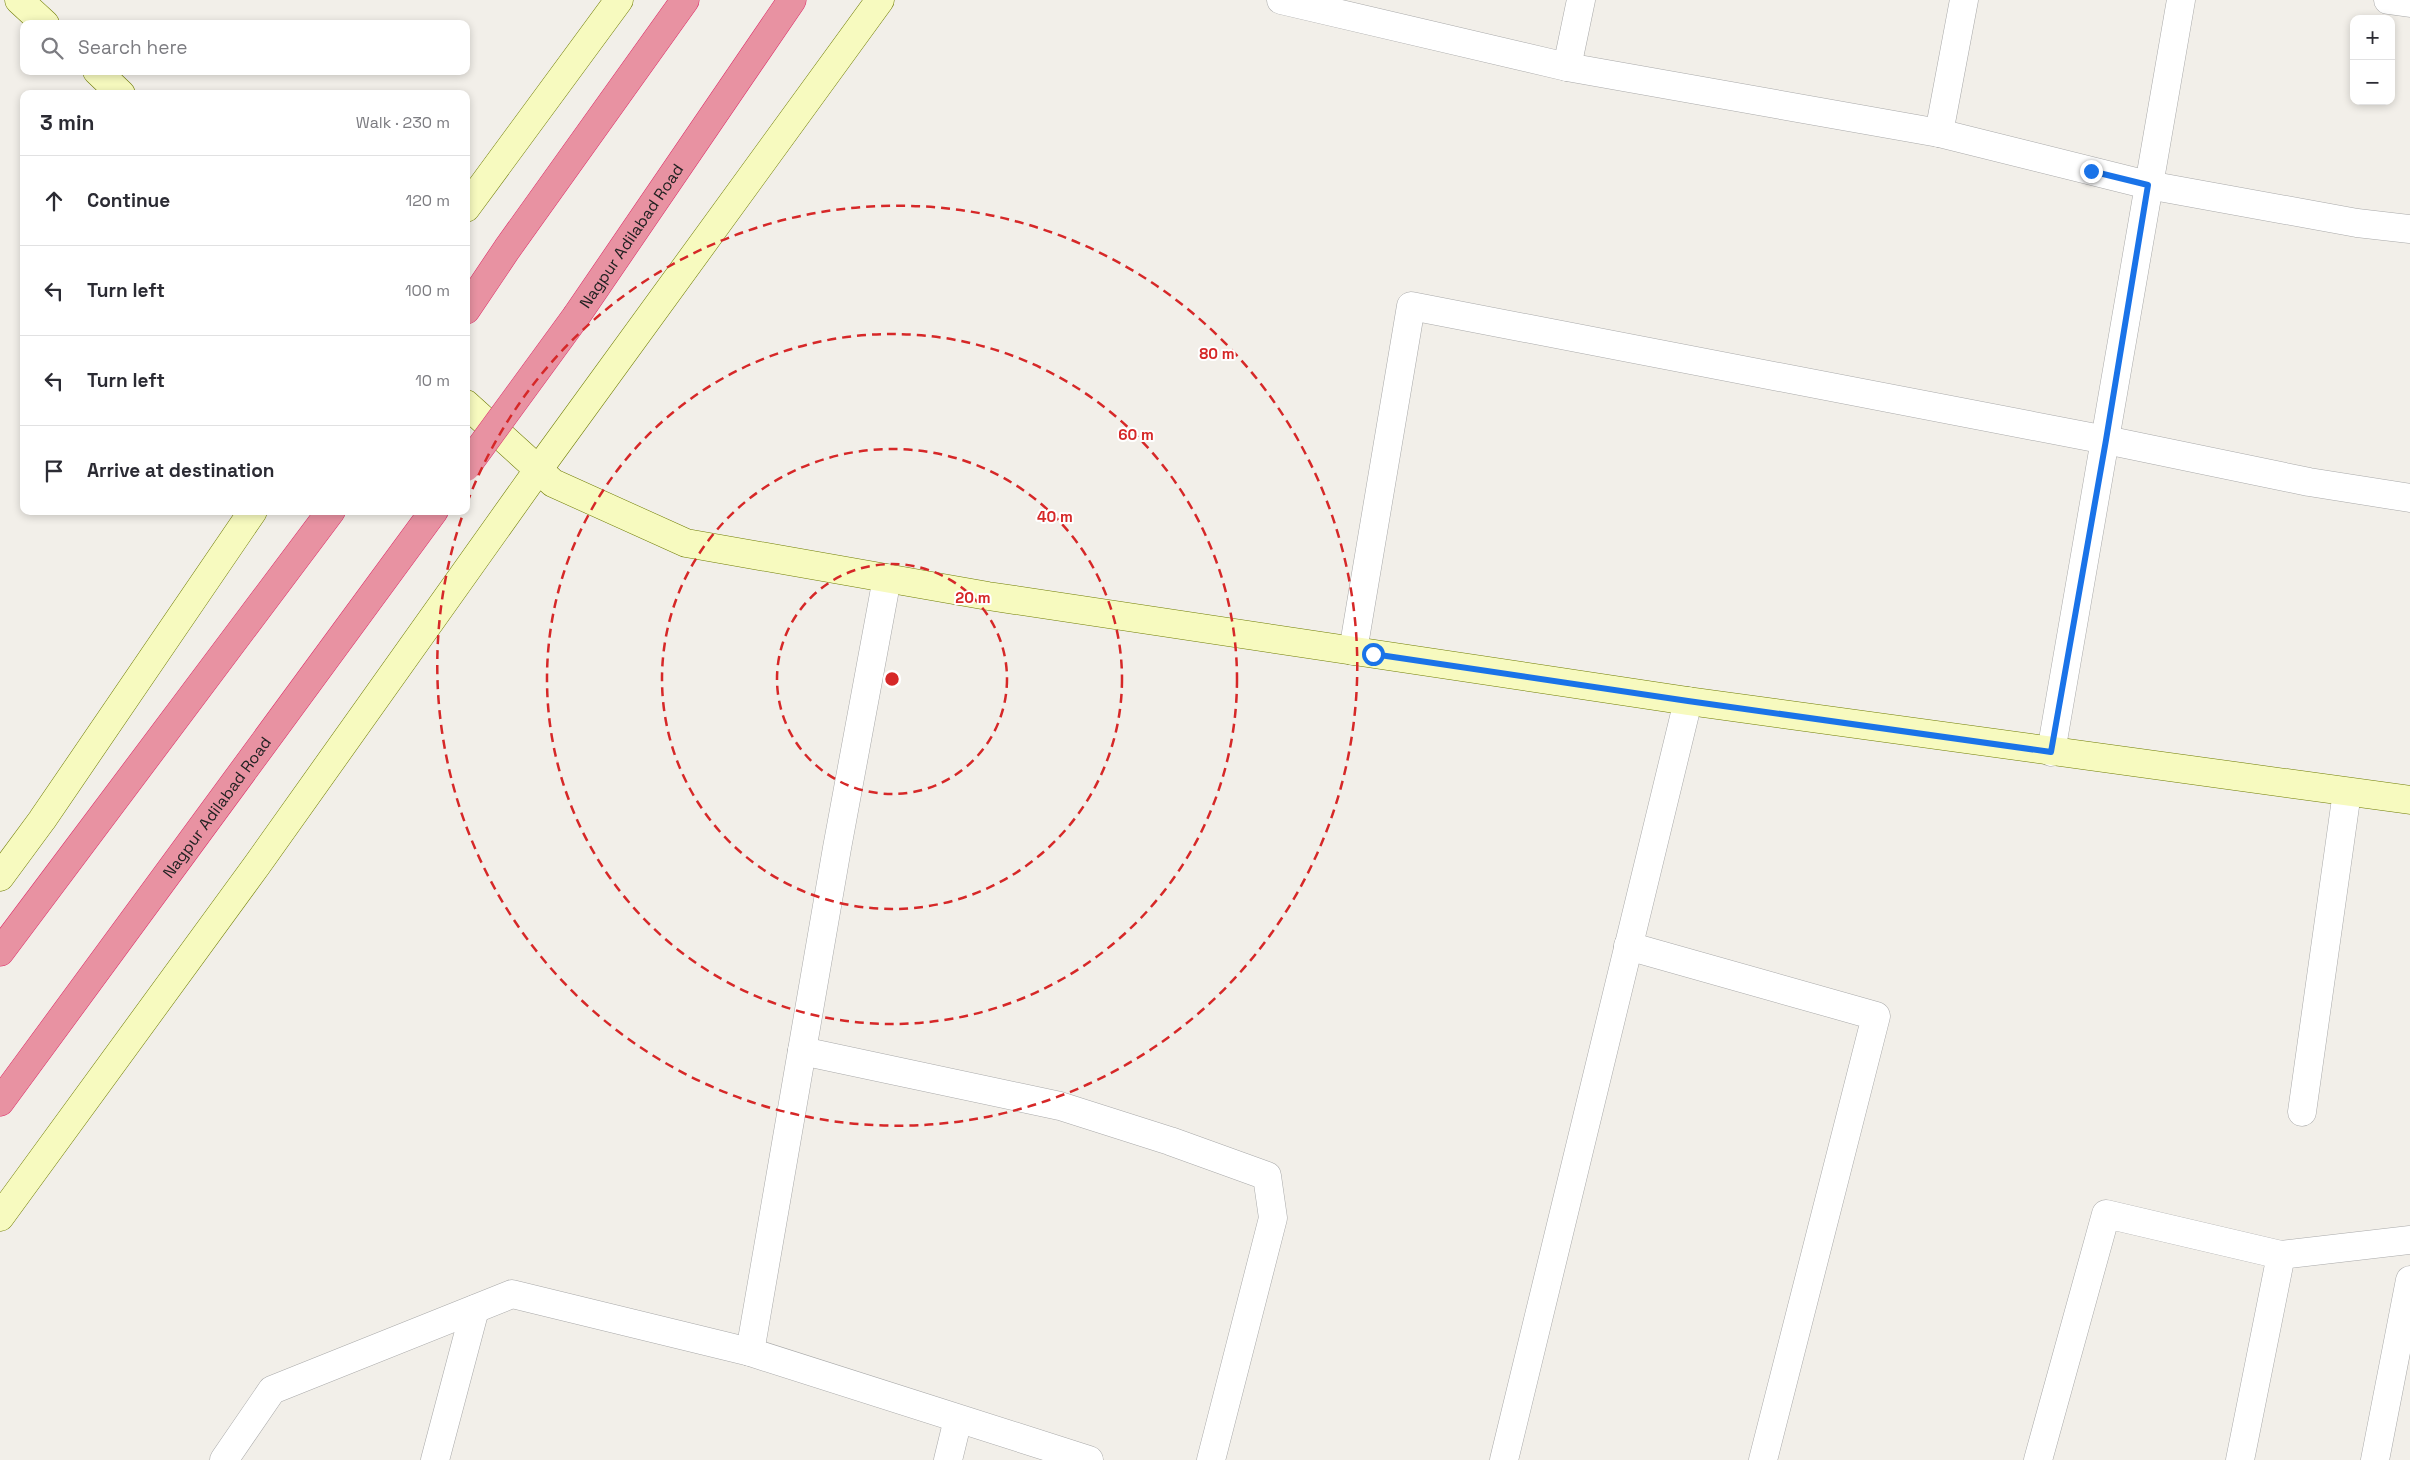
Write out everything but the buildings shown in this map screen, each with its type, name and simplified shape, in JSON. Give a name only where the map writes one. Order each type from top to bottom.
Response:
[{"type":"highway","points":[[470,304],[507,249],[686,0]]},
{"type":"highway","name":"Nagpur Adilabad Road","points":[[470,461],[576,315],[792,0]]},
{"type":"highway","points":[[0,952],[328,515]]},
{"type":"highway","name":"Nagpur Adilabad Road","points":[[0,1102],[431,515]]},
{"type":"street","points":[[19,0],[41,20]]},
{"type":"street","points":[[470,203],[620,0]]},
{"type":"street","points":[[0,1217],[258,865],[538,470],[880,0]]},
{"type":"street","points":[[1281,0],[1361,9],[1567,67],[1939,133],[2148,185],[2357,223],[2410,229]]},
{"type":"street","points":[[1567,67],[1581,0]]},
{"type":"street","points":[[1939,133],[1964,0]]},
{"type":"street","points":[[2051,752],[2181,0]]},
{"type":"street","points":[[2388,0],[2410,3]]},
{"type":"street","points":[[101,75],[117,90]]},
{"type":"street","points":[[1353,651],[1411,306],[2106,440],[2309,482],[2410,498]]},
{"type":"street","points":[[470,408],[552,483],[686,543],[988,596],[1688,701],[2410,800]]},
{"type":"street","points":[[0,877],[42,820],[251,515]]},
{"type":"street","points":[[750,1352],[887,578]]},
{"type":"street","points":[[1504,1460],[1688,701]]},
{"type":"street","points":[[2302,1112],[2347,792]]},
{"type":"street","points":[[1628,946],[1876,1016],[1763,1460]]},
{"type":"street","points":[[802,1052],[1060,1106],[1170,1141],[1267,1176],[1273,1218],[1211,1460]]},
{"type":"street","points":[[2038,1460],[2106,1214],[2281,1255],[2410,1240]]},
{"type":"street","points":[[2240,1460],[2281,1255]]},
{"type":"street","points":[[2375,1460],[2410,1280]]},
{"type":"street","points":[[224,1460],[272,1390],[512,1294],[750,1352],[1089,1460]]},
{"type":"street","points":[[435,1460],[475,1309]]},
{"type":"street","points":[[948,1460],[958,1419]]},
{"type":"route","points":[[1373,654],[2051,752],[2106,440],[2148,185],[2091,171]]}]
